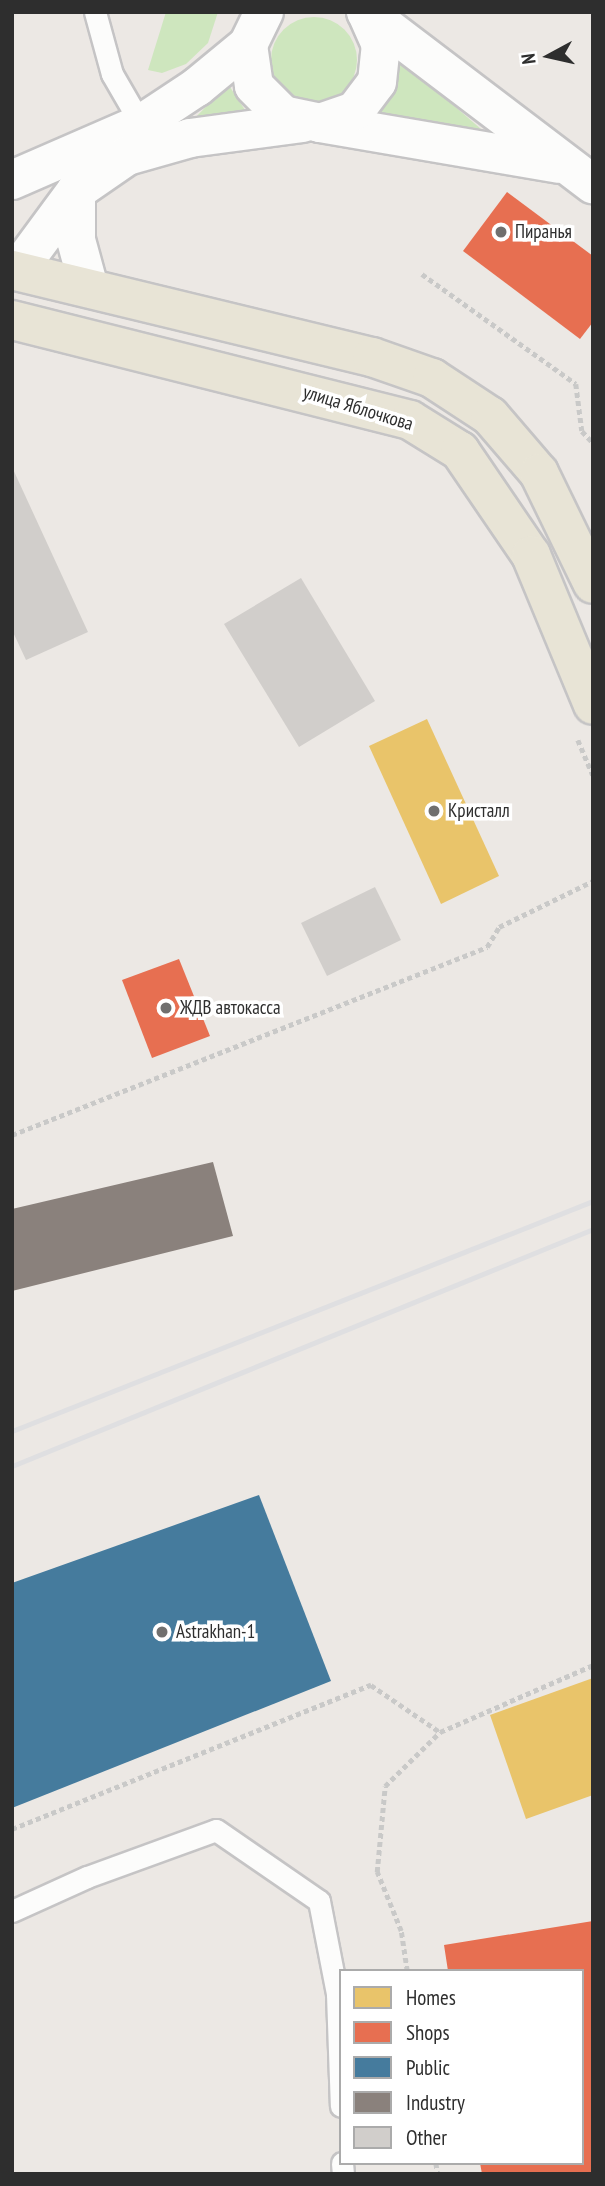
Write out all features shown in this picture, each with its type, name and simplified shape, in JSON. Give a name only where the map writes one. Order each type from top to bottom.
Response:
[{"type":"main road","points":[[366,12],[382,45],[377,82],[355,111],[312,123],[171,142],[127,156],[76,191],[15,270],[372,357],[432,379],[490,416],[539,473],[593,584]]},
{"type":"main road","points":[[366,12],[579,174]]},
{"type":"main road","points":[[12,180],[141,124],[197,87],[256,23]]},
{"type":"main road","points":[[256,23],[254,86],[283,116],[579,174]]},
{"type":"main road","points":[[76,191],[76,240],[89,288]]},
{"type":"main road","name":"улица Яблочкова","points":[[12,320],[397,416],[460,452],[531,555],[584,719]]},
{"type":"lane","points":[[95,12],[112,74],[141,124]]},
{"type":"lane","points":[[12,1911],[88,1877],[216,1830],[319,1901],[337,1994],[339,2050]]},
{"type":"path","points":[[422,274],[576,384],[582,431],[593,443]]},
{"type":"path","points":[[584,719],[593,775]]},
{"type":"path","points":[[12,1135],[486,947],[499,927],[593,881]]},
{"type":"path","points":[[407,1969],[401,1931],[377,1872],[385,1786],[440,1732],[593,1665]]},
{"type":"path","points":[[12,1829],[371,1685],[440,1732]]},
{"type":"green space","points":[[166,12],[218,12],[208,43],[186,64],[162,73],[148,70]]},
{"type":"green space","points":[[314,17],[330,21],[344,30],[353,44],[357,60],[353,76],[344,90],[330,99],[314,103],[298,99],[284,90],[275,76],[271,60],[275,44],[284,30],[298,21]]},
{"type":"green space","points":[[391,51],[489,136],[365,120]]},
{"type":"green space","points":[[228,84],[245,110],[193,120]]},
{"type":"building: Homes","name":"Кристалл","points":[[427,719],[499,876],[441,904],[369,746]]},
{"type":"building: Homes","points":[[593,1678],[593,1795],[526,1819],[490,1715]]},
{"type":"building: Shops","points":[[507,192],[593,256],[593,322],[580,339],[463,251]]},
{"type":"building: Shops","name":"ЖДВ автокасса","points":[[179,959],[210,1036],[152,1058],[122,980]]},
{"type":"building: Shops","points":[[593,1921],[593,2174],[482,2174],[480,2165],[584,2165],[584,1969],[448,1969],[444,1945]]},
{"type":"building: Public","name":"Astrakhan-1","points":[[259,1495],[331,1681],[12,1808],[12,1583]]},
{"type":"building: Industry","points":[[213,1162],[233,1236],[12,1291],[12,1209]]},
{"type":"building: Other","points":[[12,467],[88,632],[26,660],[12,630]]},
{"type":"building: Other","points":[[301,578],[375,701],[299,747],[224,624]]},
{"type":"building: Other","points":[[375,887],[401,940],[327,976],[301,923]]},
{"type":"railway","points":[[12,1431],[593,1201]]},
{"type":"railway","points":[[12,1466],[593,1229]]},
{"type":"place","name":"Пиранья","points":[[501,232]]},
{"type":"place","name":"Кристалл","points":[[434,811]]},
{"type":"place","name":"ЖДВ автокасса","points":[[166,1008]]},
{"type":"place","name":"Astrakhan-1","points":[[162,1632]]}]
